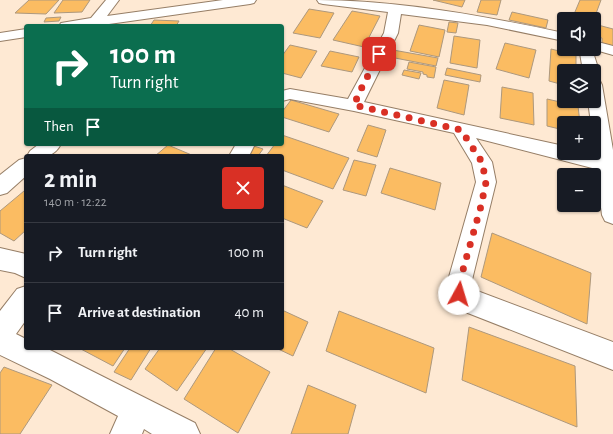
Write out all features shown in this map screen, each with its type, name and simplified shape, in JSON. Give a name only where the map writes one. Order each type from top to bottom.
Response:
[{"type":"street","points":[[95,22],[113,0]]},
{"type":"street","points":[[80,24],[95,22],[146,21],[250,0]]},
{"type":"street","points":[[323,0],[487,21],[557,36]]},
{"type":"street","points":[[354,105],[391,33],[395,10]]},
{"type":"street","points":[[0,37],[24,33]]},
{"type":"street","points":[[601,49],[613,51]]},
{"type":"street","points":[[284,96],[290,94],[354,105],[516,141],[606,164]]},
{"type":"street","points":[[597,108],[613,215]]},
{"type":"street","points":[[461,130],[482,162],[486,182],[481,206],[459,284],[459,294],[464,299],[613,356]]},
{"type":"street","points":[[40,154],[50,146]]},
{"type":"street","points":[[0,187],[24,166]]},
{"type":"street","points":[[0,259],[21,263],[24,265]]},
{"type":"street","points":[[0,336],[1,332],[24,301]]},
{"type":"street","points":[[0,340],[60,369],[131,422],[184,434]]},
{"type":"building","points":[[29,0],[59,0],[46,14],[15,13]]},
{"type":"building","points":[[63,0],[90,0],[82,12],[54,13]]},
{"type":"building","points":[[433,0],[465,0],[462,7]]},
{"type":"building","points":[[481,0],[501,0],[497,15],[477,12]]},
{"type":"building","points":[[580,0],[601,0],[597,12],[575,12]]},
{"type":"building","points":[[309,9],[334,13],[320,38],[293,33]]},
{"type":"building","points":[[352,11],[380,16],[364,47],[333,40]]},
{"type":"building","points":[[512,12],[548,20],[546,28],[509,20]]},
{"type":"building","points":[[61,17],[59,21],[44,22],[46,18]]},
{"type":"building","points":[[154,20],[179,21],[177,24],[151,24]]},
{"type":"building","points":[[449,22],[458,23],[456,33],[447,32]]},
{"type":"building","points":[[419,25],[445,30],[439,57],[410,51]]},
{"type":"building","points":[[601,26],[613,29],[613,46],[602,43]]},
{"type":"building","points":[[454,36],[480,40],[477,68],[450,63]]},
{"type":"building","points":[[505,43],[536,50],[529,78],[496,69]]},
{"type":"building","points":[[290,45],[317,51],[301,78],[284,74],[284,53]]},
{"type":"building","points":[[551,49],[557,50],[557,56],[576,56],[576,64],[557,64],[557,83],[549,81]]},
{"type":"building","points":[[393,50],[438,58],[436,66],[390,57]]},
{"type":"building","points":[[330,51],[359,57],[352,72],[321,66]]},
{"type":"building","points":[[409,62],[436,67],[434,78],[427,77],[427,75],[423,74],[423,72],[407,69]]},
{"type":"building","points":[[447,68],[481,75],[480,82],[445,75]]},
{"type":"building","points":[[404,70],[421,73],[419,79],[402,75]]},
{"type":"building","points":[[444,80],[469,85],[464,115],[437,108]]},
{"type":"building","points":[[502,87],[533,93],[534,125],[500,118]]},
{"type":"building","points":[[547,99],[557,101],[557,108],[578,108],[579,116],[557,116],[557,128],[547,126]]},
{"type":"building","points":[[291,100],[339,114],[329,132],[284,118],[284,109]]},
{"type":"building","points":[[368,125],[386,130],[377,157],[357,151]]},
{"type":"building","points":[[284,136],[349,158],[333,189],[284,171],[284,154],[268,154],[274,146],[284,146]]},
{"type":"building","points":[[167,146],[170,146],[189,154],[157,154]]},
{"type":"building","points":[[254,146],[263,149],[259,154],[248,154]]},
{"type":"building","points":[[354,160],[376,165],[366,196],[343,190]]},
{"type":"building","points":[[390,168],[441,183],[435,210],[381,193]]},
{"type":"building","points":[[284,186],[323,201],[307,228],[284,219]]},
{"type":"building","points":[[24,191],[24,232],[14,241],[0,233],[0,211]]},
{"type":"building","points":[[492,233],[591,273],[587,324],[481,277]]},
{"type":"building","points":[[284,311],[308,322],[293,356],[280,350],[284,350]]},
{"type":"building","points":[[339,311],[434,348],[426,393],[326,351]]},
{"type":"building","points":[[469,327],[575,366],[577,427],[462,380]]},
{"type":"building","points":[[83,350],[124,350],[113,366]]},
{"type":"building","points":[[129,350],[150,350],[131,380],[114,372]]},
{"type":"building","points":[[159,350],[206,350],[177,391],[145,369]]},
{"type":"building","points":[[215,350],[232,350],[270,372],[238,433],[184,399]]},
{"type":"building","points":[[4,367],[52,385],[20,434],[0,434],[0,373]]},
{"type":"building","points":[[308,385],[356,405],[348,434],[291,434]]},
{"type":"route","points":[[379,54],[354,105],[461,130],[482,162],[486,182],[481,206],[459,284],[459,294]]}]
